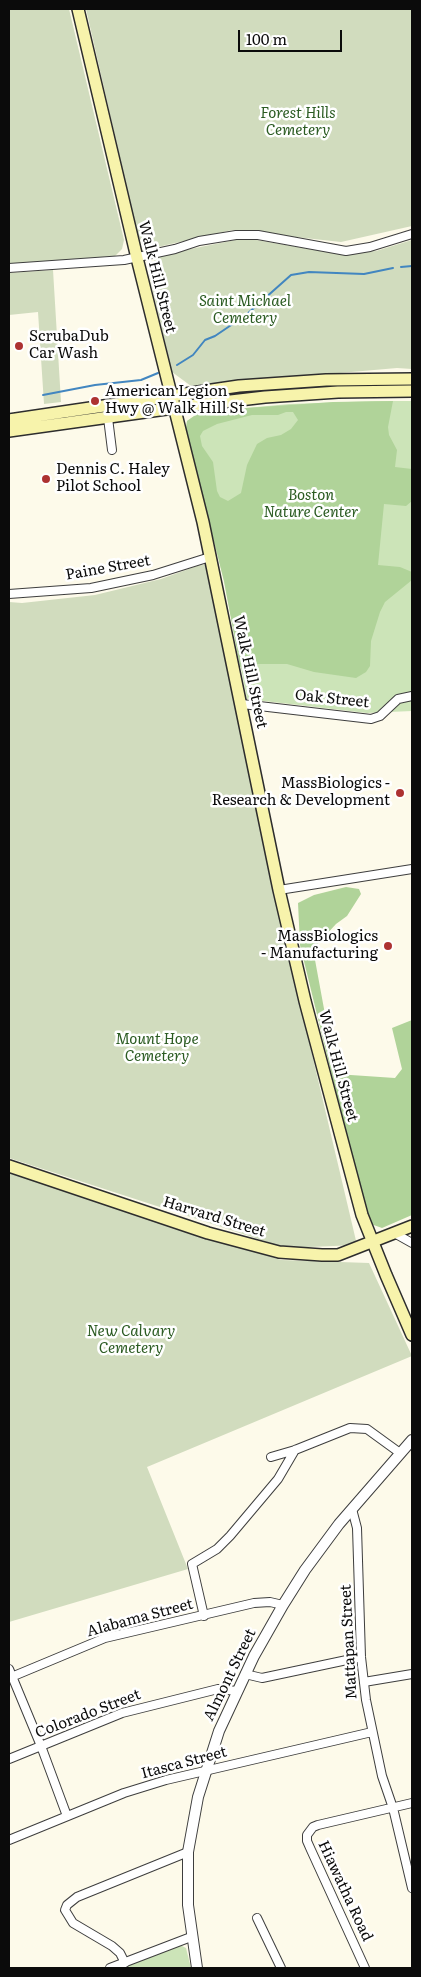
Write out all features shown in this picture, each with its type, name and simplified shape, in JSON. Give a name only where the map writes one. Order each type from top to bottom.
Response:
[{"type":"main road","name":"Walk Hill Street","points":[[78,9],[210,557],[242,704],[279,890],[302,987],[362,1215],[412,1335]]},
{"type":"main road","points":[[9,420],[239,386],[326,380],[412,379]]},
{"type":"main road","points":[[9,431],[265,397],[338,392],[412,391]]},
{"type":"main road","name":"Harvard Street","points":[[9,1166],[208,1233],[280,1252],[322,1255],[338,1254],[396,1234],[412,1226]]},
{"type":"street","points":[[9,268],[137,258],[199,241],[236,235],[258,235],[346,251],[370,247],[412,234]]},
{"type":"street","points":[[108,418],[112,450]]},
{"type":"street","name":"Paine Street","points":[[9,594],[91,588],[153,575],[210,557]]},
{"type":"street","name":"Oak Street","points":[[242,704],[371,719],[380,716],[398,699],[412,696]]},
{"type":"street","points":[[279,890],[412,869]]},
{"type":"street","points":[[396,1234],[412,1243]]},
{"type":"street","points":[[271,1457],[295,1450],[350,1428],[367,1429],[400,1453]]},
{"type":"street","name":"Almont Street","points":[[197,1968],[191,1937],[188,1905],[188,1852],[192,1824],[219,1730],[282,1605],[305,1570],[352,1509],[412,1440]]},
{"type":"street","points":[[204,1616],[192,1564],[217,1549],[230,1536],[278,1479],[295,1450]]},
{"type":"street","name":"Mattapan Street","points":[[352,1509],[358,1528],[361,1657],[364,1682],[372,1732],[382,1776],[393,1808],[412,1888]]},
{"type":"street","name":"Alabama Street","points":[[10,1674],[105,1638],[254,1603],[270,1602],[282,1605]]},
{"type":"street","points":[[246,1674],[262,1678],[361,1657]]},
{"type":"street","points":[[10,1674],[41,1746],[67,1816]]},
{"type":"street","points":[[364,1682],[412,1674]]},
{"type":"street","name":"Colorado Street","points":[[9,1759],[122,1712],[218,1689],[237,1691]]},
{"type":"street","name":"Itasca Street","points":[[9,1840],[124,1793],[206,1770],[372,1732]]},
{"type":"street","points":[[393,1808],[412,1803]]},
{"type":"street","name":"Hiawatha Road","points":[[365,1968],[307,1840],[307,1835],[313,1827],[393,1808]]},
{"type":"street","points":[[125,1963],[120,1953],[112,1946],[73,1923],[65,1910],[70,1901],[188,1852]]},
{"type":"street","points":[[257,1918],[281,1968]]},
{"type":"street","points":[[110,1968],[191,1937]]},
{"type":"green space","points":[[9,9],[69,9],[124,240],[122,249],[115,256],[9,264]]},
{"type":"green space","name":"Forest Hills Cemetery","points":[[86,9],[412,9],[412,226],[341,242],[232,230],[149,249],[138,237]]},
{"type":"green space","name":"Saint Michael Cemetery","points":[[245,238],[338,254],[376,251],[412,240],[412,369],[397,368],[191,386],[172,372],[149,274],[156,256]]},
{"type":"green space","points":[[53,270],[61,402],[44,404],[38,312],[9,315],[9,273]]},
{"type":"green space","name":"Boston Nature Center","points":[[393,401],[388,427],[389,435],[397,450],[395,467],[412,469],[412,501],[406,506],[384,504],[378,565],[400,567],[412,572],[412,580],[385,602],[371,641],[370,666],[366,672],[356,678],[314,672],[287,664],[251,664],[240,667],[224,581],[186,429],[187,421],[197,414],[246,408],[333,402]],"holes":[[[293,412],[298,420],[291,429],[257,444],[247,465],[241,493],[228,501],[220,497],[217,491],[213,462],[202,446],[200,436],[203,431],[217,424],[252,415],[278,415]]]},
{"type":"green space","name":"Boston Nature Center","points":[[412,401],[412,711],[367,713],[247,699],[224,581],[186,429],[187,421],[197,414],[246,408],[289,404]]},
{"type":"green space","name":"Mount Hope Cemetery","points":[[207,564],[278,910],[357,1245],[286,1248],[9,1158],[9,602],[22,603],[95,595],[161,579]]},
{"type":"green space","points":[[346,887],[359,889],[361,894],[347,916],[336,924],[313,949],[336,1074],[395,1078],[402,1069],[392,1028],[412,1020],[412,1215],[382,1228],[368,1223],[300,945],[298,903],[314,895]]},
{"type":"green space","name":"New Calvary Cemetery","points":[[9,1173],[281,1260],[369,1263],[412,1356],[147,1467],[188,1569],[9,1622]]},
{"type":"green space","points":[[180,1945],[186,1948],[191,1968],[122,1968]]},
{"type":"waterway","points":[[401,267],[412,266]]},
{"type":"waterway","points":[[177,365],[193,355],[205,340],[215,336],[246,315],[291,275],[309,272],[364,274],[393,268]]},
{"type":"waterway","points":[[43,395],[95,385],[141,380],[158,373]]},
{"type":"place","name":"ScrubaDub Car Wash","points":[[19,346]]},
{"type":"place","name":"American Legion Hwy @ Walk Hill St","points":[[95,401]]},
{"type":"place","name":"Dennis C. Haley Pilot School","points":[[46,479]]},
{"type":"place","name":"MassBiologics - Research & Development","points":[[400,793]]},
{"type":"place","name":"MassBiologics - Manufacturing","points":[[388,946]]}]
